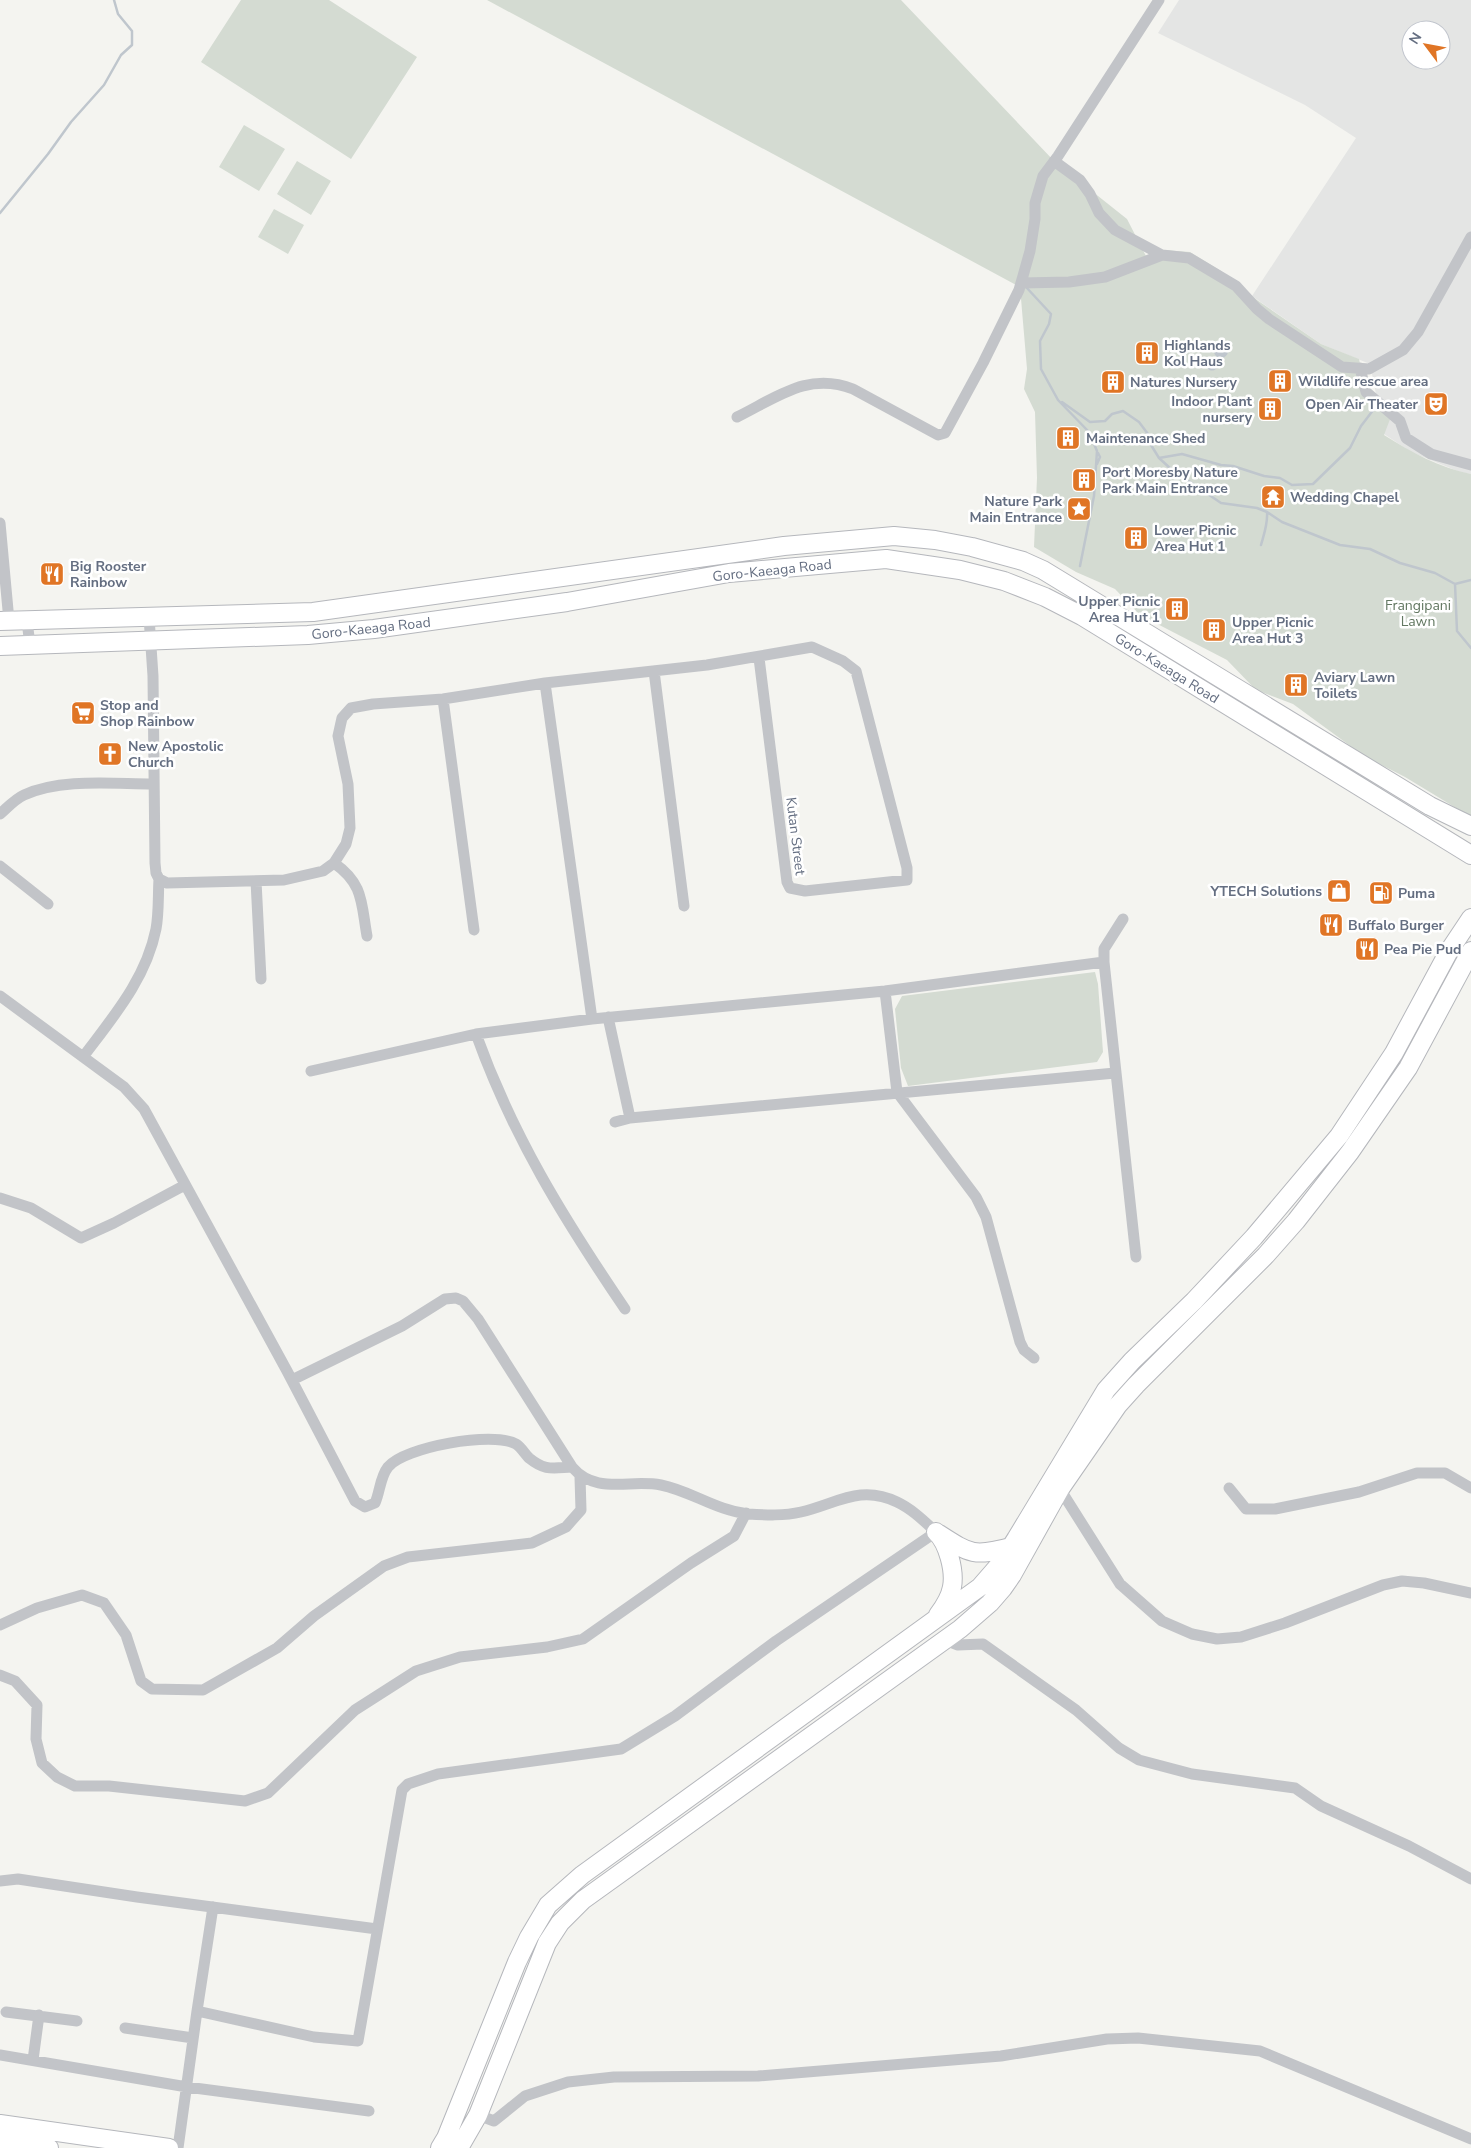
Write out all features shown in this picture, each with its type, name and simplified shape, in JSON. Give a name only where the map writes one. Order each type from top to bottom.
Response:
[{"type":"main road","name":"Goro-Kaeaga Road","points":[[12,621],[312,612],[802,543],[894,536],[935,540],[972,547],[1023,561],[1043,570],[1430,806],[1471,826]]},
{"type":"main road","name":"Goro-Kaeaga Road","points":[[0,646],[308,635],[374,629],[567,602],[729,573],[886,559],[960,570],[1004,581],[1082,616],[1471,855]]},
{"type":"main road","points":[[440,2148],[446,2138],[521,1954],[548,1905],[582,1875],[980,1587],[1000,1564],[1011,1547],[1106,1390],[1132,1360],[1194,1301],[1254,1237],[1339,1136],[1394,1053],[1449,951],[1471,918]]},
{"type":"main road","points":[[458,2148],[478,2115],[547,1943],[560,1923],[577,1905],[944,1640],[990,1603],[1012,1575],[1060,1489],[1126,1395],[1266,1255],[1296,1221],[1350,1152],[1408,1068],[1471,951]]},
{"type":"main road","points":[[936,1532],[964,1549],[974,1552],[988,1553],[1011,1547]]},
{"type":"main road","points":[[933,1622],[948,1600],[952,1581],[943,1540],[936,1532]]},
{"type":"main road","points":[[0,2124],[169,2148]]},
{"type":"main road","points":[[0,2141],[49,2148]]},
{"type":"street","points":[[737,417],[799,385],[840,384],[938,435],[942,435],[983,363],[1022,283],[1030,251],[1035,218],[1035,203],[1043,176],[1159,0]]},
{"type":"street","points":[[1054,161],[1080,180],[1090,194],[1099,213],[1115,230],[1162,255],[1188,258],[1236,286],[1257,309],[1311,348],[1342,367],[1369,369],[1403,350],[1418,332],[1471,237]]},
{"type":"street","points":[[1022,283],[1069,282],[1106,277],[1162,255]]},
{"type":"street","points":[[1360,368],[1366,392],[1400,421],[1406,438],[1432,454],[1471,465]]},
{"type":"street","points":[[0,524],[12,621],[30,645]]},
{"type":"street","points":[[83,1057],[122,1006],[143,970],[156,926],[159,879],[155,863],[152,676],[149,617]]},
{"type":"street","name":"Kutan Street","points":[[812,647],[843,661],[856,671],[907,868],[907,880],[805,891],[790,888],[787,882],[759,658],[812,647]]},
{"type":"street","points":[[159,879],[167,883],[297,878],[323,871],[334,863],[346,844],[350,828],[348,784],[338,736],[340,722],[344,714],[351,708],[443,699],[545,683],[759,658]]},
{"type":"street","points":[[654,671],[684,906]]},
{"type":"street","points":[[545,683],[592,1018]]},
{"type":"street","points":[[443,699],[474,930]]},
{"type":"street","points":[[0,814],[23,796],[66,784],[153,784]]},
{"type":"street","points":[[334,863],[349,874],[359,892],[367,936]]},
{"type":"street","points":[[0,866],[48,904]]},
{"type":"street","points":[[256,881],[261,980]]},
{"type":"street","points":[[1123,918],[1104,949],[1104,962],[1136,1257]]},
{"type":"street","points":[[311,1071],[476,1034],[592,1018],[885,991],[1104,962]]},
{"type":"street","points":[[885,991],[897,1092],[966,1184],[986,1217],[1020,1342],[1024,1350],[1034,1358]]},
{"type":"street","points":[[0,996],[124,1087],[144,1109],[292,1380],[355,1501],[365,1507],[375,1503],[383,1475],[389,1466],[407,1454],[455,1442],[497,1439],[516,1444],[529,1458],[544,1468],[572,1467]]},
{"type":"street","points":[[608,1017],[630,1118]]},
{"type":"street","points":[[476,1034],[502,1099],[532,1162],[574,1235],[625,1309]]},
{"type":"street","points":[[616,1122],[630,1118],[1115,1073]]},
{"type":"street","points":[[0,1198],[31,1208],[81,1238],[114,1223],[185,1185]]},
{"type":"street","points":[[197,2011],[314,2037],[358,2041],[402,1790],[408,1784],[438,1774],[621,1749],[674,1716],[776,1641],[936,1532],[909,1508],[896,1501],[868,1494],[851,1495],[802,1512],[786,1514],[746,1513],[727,1510],[661,1485],[595,1483],[580,1476],[572,1467],[478,1320],[463,1301],[456,1298],[445,1298],[402,1326],[292,1380]]},
{"type":"street","points":[[1229,1488],[1246,1509],[1275,1510],[1360,1492],[1418,1473],[1445,1473],[1471,1488]]},
{"type":"street","points":[[0,1625],[38,1608],[82,1595],[104,1603],[126,1635],[141,1681],[152,1689],[204,1690],[277,1648],[314,1616],[384,1566],[408,1557],[532,1543],[566,1528],[581,1510],[580,1476]]},
{"type":"street","points":[[1060,1489],[1120,1584],[1162,1621],[1192,1634],[1216,1639],[1240,1638],[1285,1623],[1383,1585],[1402,1581],[1424,1583],[1471,1593]]},
{"type":"street","points":[[0,1675],[15,1681],[37,1705],[36,1738],[42,1763],[57,1777],[75,1786],[109,1786],[245,1801],[268,1793],[355,1710],[416,1671],[460,1657],[547,1647],[582,1639],[734,1536],[746,1513]]},
{"type":"street","points":[[944,1640],[958,1645],[984,1644],[1076,1710],[1119,1748],[1139,1760],[1192,1774],[1294,1788],[1321,1806],[1409,1846],[1471,1879]]},
{"type":"street","points":[[0,1881],[18,1878],[377,1929]]},
{"type":"street","points":[[178,2148],[213,1907]]},
{"type":"street","points":[[6,2012],[77,2021]]},
{"type":"street","points":[[32,2060],[39,2015]]},
{"type":"street","points":[[125,2028],[193,2038]]},
{"type":"street","points":[[478,2115],[494,2121],[525,2096],[568,2082],[614,2077],[758,2076],[1001,2056],[1107,2039],[1138,2038],[1260,2051],[1471,2140]]},
{"type":"street","points":[[0,2055],[188,2087],[369,2111]]},
{"type":"shaded area","points":[[1179,0],[1471,0],[1471,474],[1460,472],[1411,452],[1384,434],[1370,364],[1321,344],[1252,296],[1356,138],[1305,105],[1158,33]]},
{"type":"shaded area","points":[[1221,344],[1226,346],[1228,351],[1226,356],[1221,358],[1216,356],[1214,351],[1216,346]]},
{"type":"shaded area","points":[[1212,359],[1218,365],[1212,371],[1206,365]]},
{"type":"green space","points":[[241,0],[329,0],[417,57],[351,159],[201,62]]},
{"type":"green space","name":"Frangipani Lawn","points":[[487,0],[901,0],[1054,161],[1127,219],[1148,260],[1164,250],[1190,252],[1221,271],[1257,300],[1321,344],[1359,359],[1367,396],[1392,414],[1384,435],[1426,459],[1448,468],[1471,474],[1471,817],[1405,777],[1364,756],[1293,704],[1256,690],[1227,660],[1140,615],[1115,589],[1076,572],[1034,547],[1037,478],[1035,412],[1024,389],[1027,369],[1020,287]]},
{"type":"green space","points":[[244,125],[285,149],[259,191],[219,167]]},
{"type":"green space","points":[[297,161],[331,181],[311,215],[277,194]]},
{"type":"green space","points":[[274,209],[304,225],[288,254],[258,237]]},
{"type":"green space","points":[[1095,972],[1098,984],[1103,1052],[1097,1062],[908,1086],[901,1068],[895,1009],[902,996]]},
{"type":"waterway","points":[[0,213],[48,154],[71,122],[104,85],[121,55],[132,45],[132,31],[118,14],[114,0]]},
{"type":"waterway","points":[[1026,287],[1051,314],[1049,324],[1040,341],[1041,369],[1058,400],[1089,432],[1097,451],[1094,496],[1080,566]]},
{"type":"waterway","points":[[1062,402],[1090,422],[1105,421],[1112,414],[1123,411],[1139,422],[1148,434],[1151,445],[1159,458],[1171,469],[1221,503],[1257,508],[1267,512],[1261,545]]},
{"type":"waterway","points":[[1159,458],[1182,454],[1221,465],[1233,466],[1264,476],[1280,478],[1292,485],[1313,484],[1350,448],[1361,426],[1374,409]]},
{"type":"waterway","points":[[1097,464],[1100,457],[1098,453]]},
{"type":"waterway","points":[[1267,512],[1282,522],[1340,545],[1370,549],[1400,563],[1435,573],[1455,584],[1471,580]]},
{"type":"waterway","points":[[1455,584],[1457,631],[1471,648]]},
{"type":"place","name":"Highlands Kol Haus","points":[[1147,353]]},
{"type":"place","name":"Wildlife rescue area","points":[[1280,381]]},
{"type":"place","name":"Natures Nursery","points":[[1113,382]]},
{"type":"place","name":"Open Air Theater","points":[[1436,404]]},
{"type":"place","name":"Indoor Plant nursery","points":[[1270,409]]},
{"type":"place","name":"Maintenance Shed","points":[[1068,438]]},
{"type":"place","name":"Port Moresby Nature Park Main Entrance","points":[[1084,480]]},
{"type":"place","name":"Wedding Chapel","points":[[1273,497]]},
{"type":"place","name":"Nature Park Main Entrance","points":[[1079,509]]},
{"type":"place","name":"Lower Picnic Area Hut 1","points":[[1136,538]]},
{"type":"place","name":"Big Rooster Rainbow","points":[[52,574]]},
{"type":"place","name":"Upper Picnic Area Hut 1","points":[[1177,609]]},
{"type":"place","name":"Upper Picnic Area Hut 3","points":[[1214,630]]},
{"type":"place","name":"Aviary Lawn Toilets","points":[[1296,685]]},
{"type":"place","name":"Stop and Shop Rainbow","points":[[83,713]]},
{"type":"place","name":"New Apostolic Church","points":[[110,754]]},
{"type":"place","name":"YTECH Solutions","points":[[1339,891]]},
{"type":"place","name":"Puma","points":[[1381,893]]},
{"type":"place","name":"Buffalo Burger","points":[[1331,925]]},
{"type":"place","name":"Pea Pie Pud","points":[[1367,949]]}]
